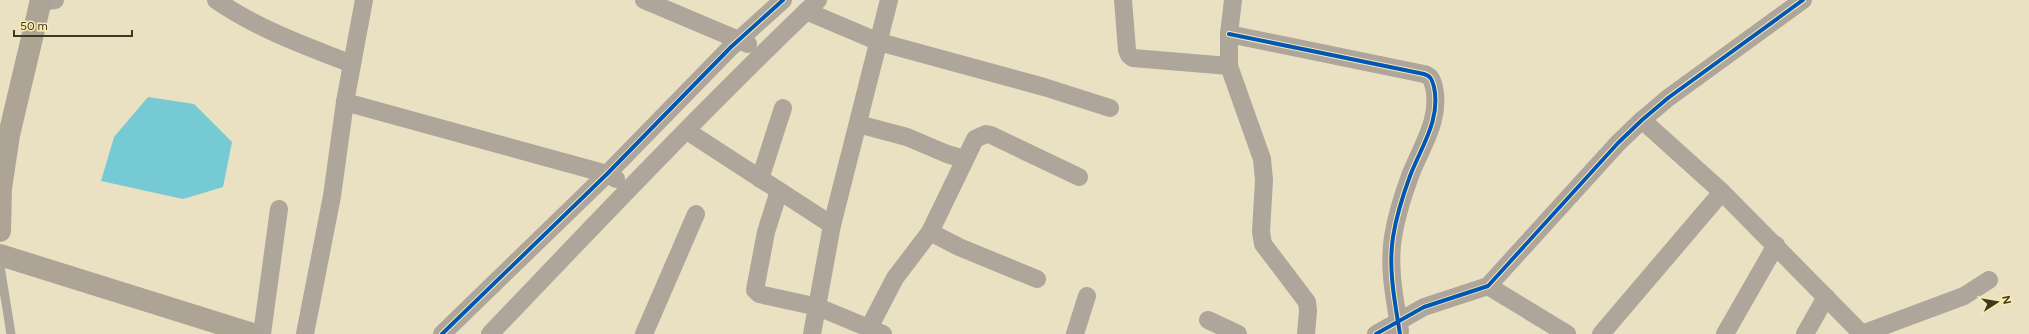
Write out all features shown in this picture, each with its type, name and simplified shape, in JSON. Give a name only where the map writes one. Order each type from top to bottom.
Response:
[{"type":"street","points":[[216,0],[240,17],[271,32],[352,64]]},
{"type":"street","points":[[305,334],[332,196],[345,102],[364,0]]},
{"type":"street","points":[[644,0],[752,46]]},
{"type":"street","points":[[442,334],[619,181],[687,131],[752,46],[784,0]]},
{"type":"street","points":[[812,334],[832,225],[889,0]]},
{"type":"street","points":[[1123,0],[1127,50],[1129,55],[1133,58],[1228,66]]},
{"type":"street","points":[[1233,0],[1229,34],[1228,66],[1262,159],[1264,180],[1261,232],[1263,244],[1306,302],[1308,311],[1306,334]]},
{"type":"street","points":[[1376,334],[1399,328],[1424,307],[1488,286],[1618,143],[1642,120],[1668,98],[1803,0]]},
{"type":"street","points":[[0,231],[1,188],[9,135],[45,1]]},
{"type":"street","points":[[490,334],[619,181],[752,46],[815,3],[879,42],[1044,87],[1110,108]]},
{"type":"street","points":[[1229,34],[1429,75],[1432,80],[1435,95],[1431,126],[1424,146],[1410,175],[1392,242],[1393,280],[1399,328]]},
{"type":"street","points":[[345,102],[619,181]]},
{"type":"street","points":[[760,179],[784,108]]},
{"type":"street","points":[[1642,120],[1722,192],[1776,245],[1862,334],[1964,296],[1989,280]]},
{"type":"street","points":[[858,124],[907,137],[947,154],[964,159]]},
{"type":"street","points":[[687,131],[832,225]]},
{"type":"street","points":[[779,191],[766,232],[755,290],[759,294],[818,307],[876,331],[895,278],[930,232],[944,206],[964,159],[975,139],[986,134],[1079,177]]},
{"type":"street","points":[[1601,334],[1722,192]]},
{"type":"street","points":[[262,334],[279,209]]},
{"type":"street","points":[[644,334],[696,214]]},
{"type":"street","points":[[930,232],[959,247],[1036,279]]},
{"type":"street","points":[[1726,334],[1776,245]]},
{"type":"street","points":[[0,255],[253,334]]},
{"type":"street","points":[[1488,286],[1567,334]]},
{"type":"street","points":[[1075,334],[1087,296]]},
{"type":"street","points":[[1805,334],[1826,297]]},
{"type":"street","points":[[1208,320],[1238,334]]},
{"type":"lane","points":[[0,266],[11,334]]},
{"type":"water","points":[[148,97],[194,104],[232,142],[223,187],[183,199],[101,181],[114,137]]},
{"type":"cycle path","points":[[442,334],[607,174],[731,47],[783,0]]},
{"type":"cycle path","points":[[1376,334],[1424,307],[1488,286],[1618,143],[1642,120],[1668,98],[1803,0]]},
{"type":"cycle path","points":[[1229,34],[1424,74],[1433,82],[1435,111],[1429,133],[1407,183],[1393,237],[1391,261],[1394,298],[1400,334]]}]
